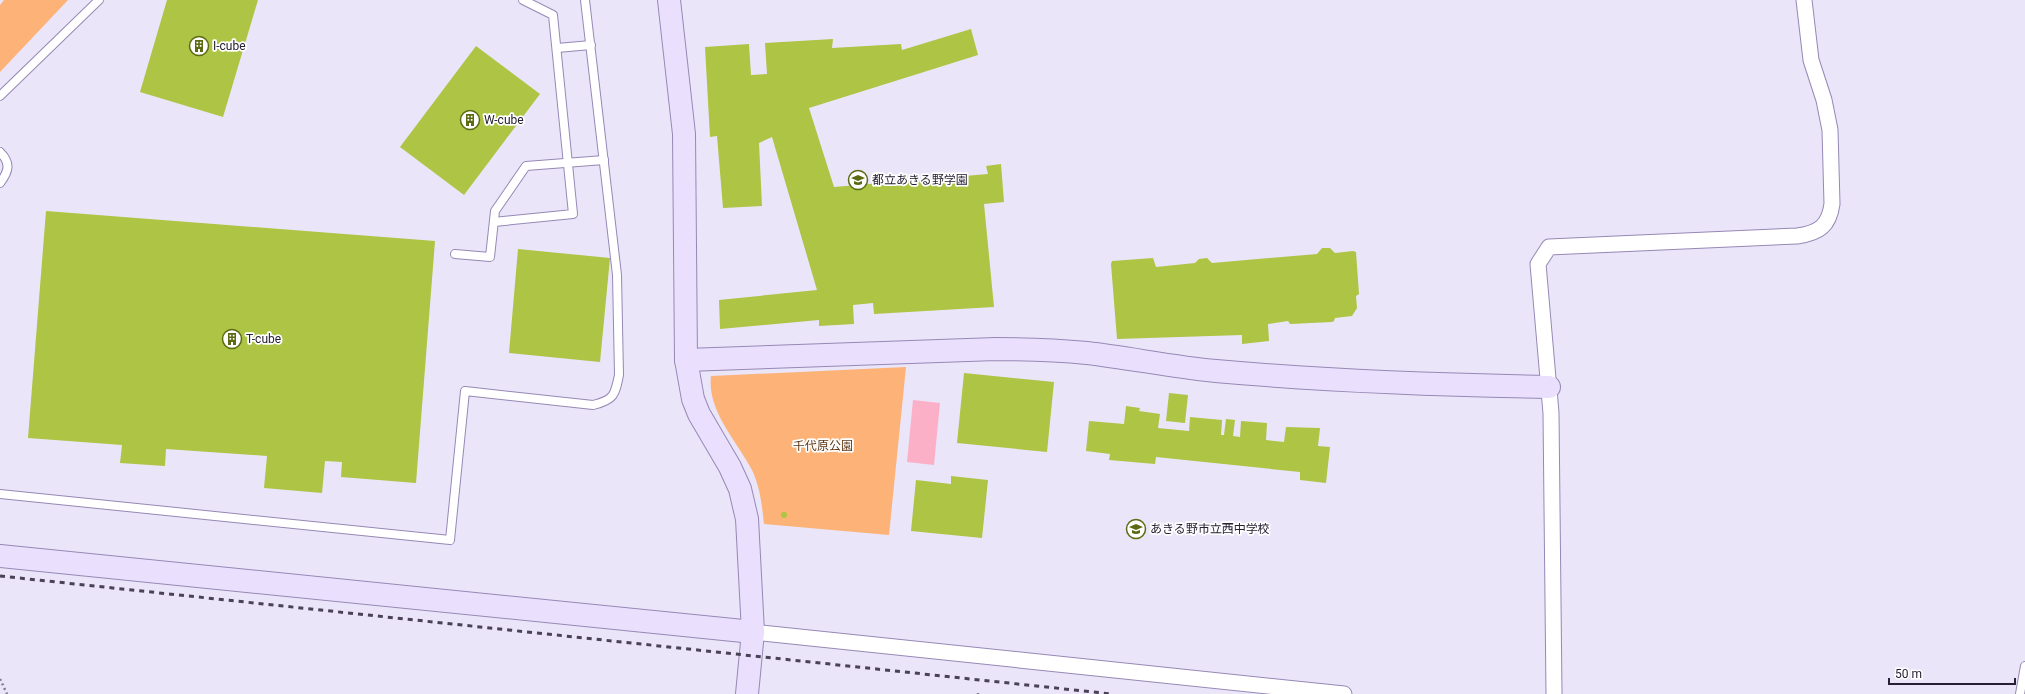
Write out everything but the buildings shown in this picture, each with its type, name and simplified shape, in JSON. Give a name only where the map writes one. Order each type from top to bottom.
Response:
[{"type":"street","points":[[670,0],[684,134],[686,360],[693,399],[699,414],[730,467],[744,504],[747,519],[753,632],[747,694]]},
{"type":"street","points":[[1554,694],[1551,413],[1538,264],[1549,246],[1797,236],[1813,234],[1824,225],[1830,215],[1832,204],[1830,130],[1824,100],[1811,60],[1804,0]]},
{"type":"street","points":[[686,360],[996,349],[1037,350],[1086,353],[1195,369],[1274,377],[1435,385],[1549,387]]},
{"type":"street","points":[[0,556],[753,632],[1344,694]]},
{"type":"lane","points":[[0,96],[99,0]]},
{"type":"lane","points":[[494,222],[574,214],[553,15],[524,0]]},
{"type":"lane","points":[[0,494],[450,540],[465,391],[593,405],[607,402],[614,395],[619,375],[617,275],[585,0]]},
{"type":"lane","points":[[557,48],[590,45]]},
{"type":"lane","points":[[0,152],[9,164],[7,173],[0,183]]},
{"type":"lane","points":[[455,254],[490,257],[495,210],[526,166],[604,160]]},
{"type":"lane","points":[[2020,694],[2025,666]]},
{"type":"path","points":[[0,678],[7,694]]},
{"type":"green space","points":[[4,0],[68,0],[0,72],[0,5]]},
{"type":"green space","name":"千代原公園","points":[[906,367],[889,535],[764,524],[760,496],[755,476],[718,413],[711,389],[711,376]]},
{"type":"shaded area","points":[[913,400],[940,403],[934,465],[907,462]]},
{"type":"railway","points":[[0,576],[1112,694]]},
{"type":"place","name":"I-cube","points":[[199,46]]},
{"type":"place","name":"W-cube","points":[[470,120]]},
{"type":"place","name":"都立あきる野学園","points":[[858,180]]},
{"type":"place","name":"T-cube","points":[[232,339]]},
{"type":"place","name":"あきる野市立西中学校","points":[[1136,529]]}]
